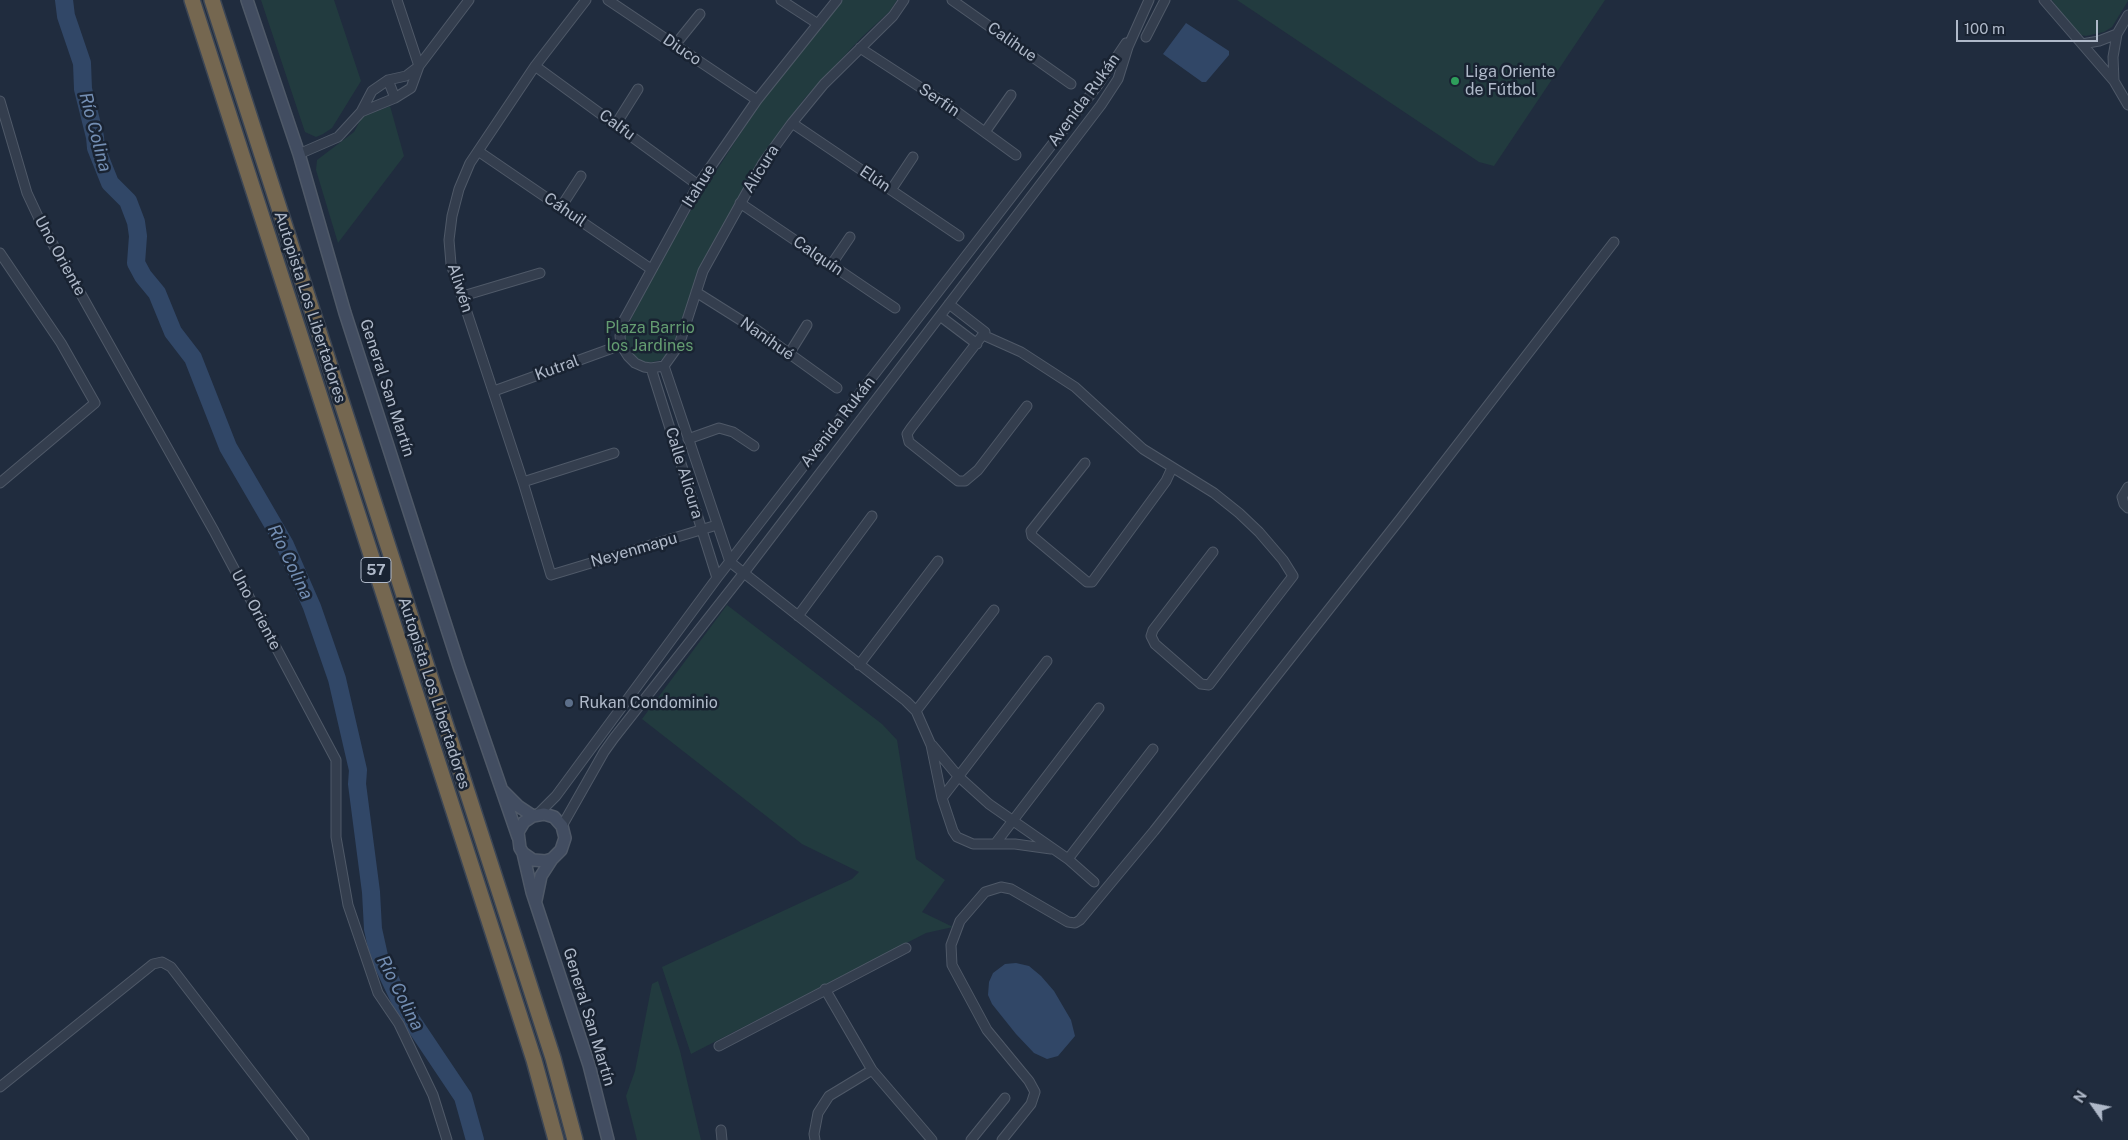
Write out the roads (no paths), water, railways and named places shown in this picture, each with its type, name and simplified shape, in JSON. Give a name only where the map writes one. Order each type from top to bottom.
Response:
[{"type":"highway","name":"Autopista Los Libertadores","points":[[192,0],[526,1035],[556,1140]]},
{"type":"highway","name":"Autopista Los Libertadores","points":[[212,0],[550,1050],[575,1140]]},
{"type":"street","name":"General San Martín","points":[[247,0],[299,154],[345,313],[498,784],[518,837]]},
{"type":"street","points":[[361,112],[395,98],[411,88],[419,66],[397,0]]},
{"type":"street","points":[[299,154],[338,137],[361,112],[372,91],[388,80],[406,76],[419,66],[469,0]]},
{"type":"street","name":"Aliwén","points":[[551,575],[494,391],[451,264],[450,228],[458,189],[478,151],[535,66],[586,0]]},
{"type":"street","name":"Diuco","points":[[608,0],[757,100]]},
{"type":"street","points":[[780,0],[818,24]]},
{"type":"street","name":"Itahue","points":[[621,345],[620,336],[623,322],[698,185],[757,100],[837,0]]},
{"type":"street","name":"Alicura","points":[[664,366],[679,346],[696,292],[717,242],[763,163],[824,84],[892,16],[904,0]]},
{"type":"street","name":"Calihue","points":[[952,0],[1071,84]]},
{"type":"street","name":"Avenida Rukán","points":[[562,826],[604,752],[743,574],[1101,105],[1118,79],[1136,28],[1149,0]]},
{"type":"street","points":[[1146,37],[1165,0]]},
{"type":"street","points":[[2044,0],[2114,80],[2128,105]]},
{"type":"street","points":[[675,45],[700,14]]},
{"type":"street","points":[[2114,80],[2113,58],[2118,34],[2128,15]]},
{"type":"street","name":"Avenida Rukán","points":[[535,815],[556,796],[717,578],[1098,84],[1136,28]]},
{"type":"street","points":[[2082,44],[2099,41],[2118,34]]},
{"type":"street","name":"Serfin","points":[[860,48],[986,132],[1016,155]]},
{"type":"street","name":"Calfu","points":[[535,66],[698,185]]},
{"type":"street","points":[[388,80],[395,98]]},
{"type":"street","points":[[616,124],[638,89]]},
{"type":"street","points":[[986,132],[1011,94]]},
{"type":"street","name":"Uno Oriente","points":[[0,101],[27,193],[41,222],[214,531],[336,760],[336,837],[348,905],[378,993],[399,1024],[433,1095],[447,1140]]},
{"type":"street","name":"Elún","points":[[792,123],[959,236]]},
{"type":"street","name":"Cáhuil","points":[[478,151],[651,269]]},
{"type":"street","points":[[891,190],[913,157]]},
{"type":"street","points":[[560,207],[581,176]]},
{"type":"street","name":"Calquín","points":[[740,204],[895,308]]},
{"type":"street","points":[[831,265],[850,237]]},
{"type":"street","points":[[976,242],[989,252]]},
{"type":"street","points":[[1002,1140],[1031,1104],[1035,1092],[1030,1081],[987,1030],[952,965],[951,945],[960,921],[985,892],[1000,887],[1011,889],[1068,922],[1075,923],[1080,920],[1154,831],[1389,533],[1614,242]]},
{"type":"street","points":[[0,253],[62,343],[96,403],[0,484]]},
{"type":"street","points":[[463,296],[540,273]]},
{"type":"street","name":"Nanihué","points":[[696,292],[758,330],[837,388]]},
{"type":"street","points":[[949,304],[984,333],[1021,352],[1062,377],[1128,436],[1172,468],[1214,493],[1239,513],[1283,560],[1292,576],[1208,685],[1201,684],[1155,644],[1151,636],[1153,630],[1213,552]]},
{"type":"street","points":[[940,316],[976,344]]},
{"type":"street","points":[[789,354],[807,325]]},
{"type":"street","points":[[984,333],[911,428],[907,434],[909,442],[958,481],[965,481],[978,470],[1027,406]]},
{"type":"street","points":[[621,345],[635,363],[650,368],[664,366]]},
{"type":"street","name":"Kutral","points":[[494,391],[621,345]]},
{"type":"street","name":"Calle Alicura","points":[[664,366],[730,562]]},
{"type":"street","name":"Calle Alicura","points":[[650,368],[717,578]]},
{"type":"street","points":[[853,402],[866,412]]},
{"type":"street","points":[[688,439],[720,428],[733,432],[754,446]]},
{"type":"street","points":[[523,482],[614,453]]},
{"type":"street","points":[[1085,463],[1031,531],[1032,536],[1087,582],[1092,582],[1166,481],[1172,468]]},
{"type":"street","points":[[2128,488],[2122,497],[2124,504],[2128,508]]},
{"type":"street","points":[[798,616],[872,516]]},
{"type":"street","name":"Neyenmapu","points":[[551,575],[717,526]]},
{"type":"street","points":[[859,665],[938,561]]},
{"type":"street","points":[[730,562],[906,701],[916,711],[932,745],[942,798],[953,831],[957,837],[973,844],[1035,846],[1051,849]]},
{"type":"street","points":[[916,711],[994,610]]},
{"type":"street","points":[[942,798],[1047,661]]},
{"type":"street","points":[[640,684],[650,692]]},
{"type":"street","points":[[995,844],[1099,708]]},
{"type":"street","points":[[932,745],[958,776],[1012,821],[1068,859],[1094,882]]},
{"type":"street","points":[[1068,859],[1153,749]]},
{"type":"street","name":"General San Martín","points":[[498,784],[511,800],[535,815]]},
{"type":"street","points":[[535,815],[549,815],[562,826],[564,844],[552,859],[546,861],[533,860],[523,853],[518,837],[524,822],[535,815]]},
{"type":"street","name":"General San Martín","points":[[523,853],[536,904],[589,1065],[608,1140]]},
{"type":"street","name":"General San Martín","points":[[536,904],[538,883],[552,859]]},
{"type":"street","points":[[719,1046],[906,948]]},
{"type":"street","points":[[0,1087],[153,964],[162,962],[170,967],[304,1140]]},
{"type":"street","points":[[825,989],[872,1070],[932,1140]]},
{"type":"street","points":[[815,1140],[814,1134],[818,1113],[829,1096],[872,1070]]},
{"type":"street","points":[[971,1140],[1005,1098]]},
{"type":"street","points":[[721,1130],[722,1140]]},
{"type":"water","points":[[1186,23],[1229,51],[1229,55],[1206,82],[1202,82],[1163,54]]},
{"type":"water","points":[[1016,963],[1029,966],[1041,976],[1054,991],[1071,1020],[1075,1036],[1058,1056],[1047,1059],[1034,1053],[992,1004],[988,995],[989,982],[993,973],[1005,964]]},
{"type":"waterway","name":"Río Colina","points":[[64,0],[66,16],[82,63],[83,89],[96,148],[110,183],[128,201],[136,222],[138,236],[136,263],[143,276],[157,293],[173,332],[193,358],[228,447],[285,545],[312,607],[337,679],[358,770],[357,784],[371,892],[373,929],[379,956],[404,1009],[463,1097],[475,1140]]},
{"type":"place","name":"Liga Oriente de Fútbol","points":[[1455,81]]},
{"type":"place","name":"Rukan Condominio","points":[[569,703]]},
{"type":"park label","name":"Plaza Barrio los Jardines","points":[[650,337]]}]
